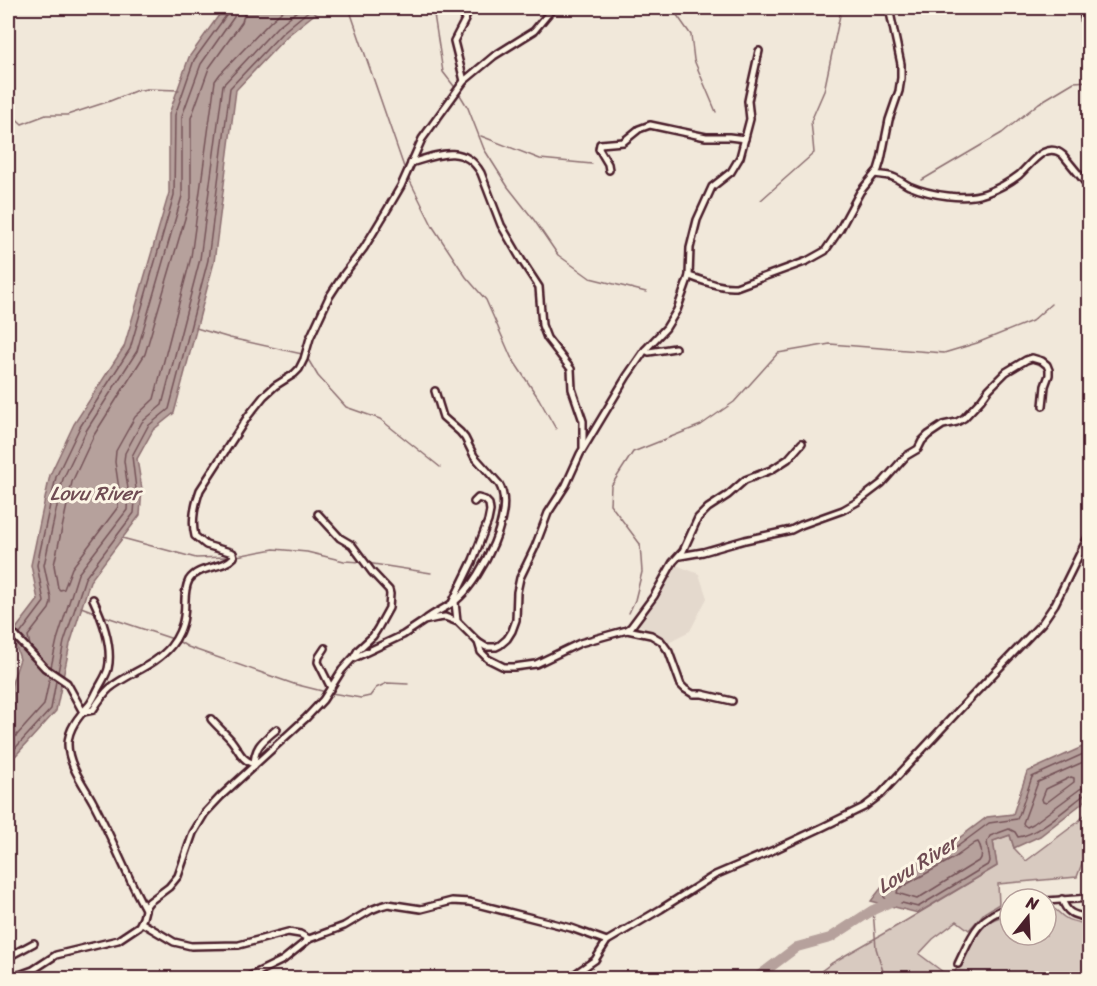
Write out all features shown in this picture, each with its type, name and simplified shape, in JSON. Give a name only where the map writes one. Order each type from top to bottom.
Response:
[{"type":"street","points":[[465,81],[454,41],[469,8]]},
{"type":"street","points":[[82,712],[93,710],[111,688],[160,656],[171,646],[184,619],[184,596],[188,582],[195,574],[228,563],[234,557],[232,553],[206,545],[195,536],[194,513],[200,490],[248,416],[264,396],[299,369],[329,297],[364,248],[387,210],[422,139],[465,81],[494,56],[534,31],[553,8]]},
{"type":"street","points":[[689,276],[719,285],[736,287],[807,261],[825,251],[860,192],[880,166],[889,120],[899,92],[901,78],[901,64],[889,8]]},
{"type":"street","points":[[1083,8],[1089,63]]},
{"type":"street","points":[[424,621],[446,618],[457,621],[486,647],[495,647],[505,643],[516,620],[521,573],[535,547],[548,513],[627,376],[645,350],[671,321],[677,310],[689,276],[690,248],[697,220],[712,187],[736,164],[745,139],[750,120],[748,101],[759,51]]},
{"type":"street","points":[[609,170],[599,146],[623,142],[633,132],[645,126],[706,137],[745,139]]},
{"type":"street","points":[[875,174],[890,176],[932,194],[979,195],[1013,179],[1035,158],[1052,149],[1063,155],[1089,188]]},
{"type":"street","points":[[411,163],[452,153],[467,157],[477,165],[501,225],[539,287],[542,325],[547,338],[571,369],[572,389],[583,421],[583,449]]},
{"type":"street","points":[[645,350],[649,352],[675,348]]},
{"type":"street","points":[[680,556],[791,530],[850,507],[887,479],[906,456],[918,449],[927,436],[943,425],[964,418],[1006,372],[1032,358],[1042,361],[1049,370],[1043,406]]},
{"type":"street","points":[[11,978],[33,970],[56,955],[118,940],[135,930],[142,923],[149,902],[174,882],[193,834],[206,813],[224,793],[306,718],[331,688],[347,663],[403,635],[454,602],[478,574],[494,542],[503,510],[504,494],[495,478],[474,456],[465,438],[442,417],[435,391]]},
{"type":"street","points":[[478,642],[481,652],[488,659],[504,667],[514,667],[536,664],[580,643],[627,630],[654,596],[673,562],[680,556],[695,522],[704,512],[745,480],[771,470],[788,459],[802,443]]},
{"type":"street","points":[[457,621],[454,602],[490,514],[488,501],[477,498],[474,502]]},
{"type":"street","points":[[318,514],[340,538],[352,545],[389,590],[389,608],[386,615],[373,636],[358,650],[354,658]]},
{"type":"street","points":[[569,978],[595,960],[607,941],[715,875],[864,807],[881,794],[1042,623],[1055,604],[1089,533]]},
{"type":"street","points":[[93,599],[110,650],[109,662],[92,702],[76,720],[70,733],[69,754],[78,777],[93,802],[145,909]]},
{"type":"street","points":[[8,628],[45,668],[67,683],[82,712]]},
{"type":"street","points":[[627,630],[651,635],[661,641],[672,658],[681,685],[690,693],[732,701]]},
{"type":"street","points":[[325,648],[318,662],[331,688]]},
{"type":"street","points":[[211,719],[231,741],[242,758],[254,766]]},
{"type":"street","points":[[254,766],[254,753],[277,729]]},
{"type":"street","points":[[1058,900],[1089,898]]},
{"type":"street","points":[[1062,899],[1071,914],[1089,918]]},
{"type":"street","points":[[246,978],[283,960],[309,939],[344,926],[371,910],[388,904],[421,909],[452,901],[469,902],[571,928],[607,941]]},
{"type":"street","points":[[958,964],[978,927],[985,919],[998,911]]},
{"type":"street","points":[[142,923],[174,942],[191,946],[239,945],[288,932],[300,934],[309,939]]},
{"type":"street","points":[[8,957],[34,942]]},
{"type":"shaded area","points":[[676,565],[699,574],[707,598],[690,631],[668,644],[638,624],[661,592]]},
{"type":"shaded area","points":[[1089,810],[1089,851],[1085,855],[1077,877],[998,884],[998,905],[984,913],[969,930],[957,921],[933,939],[919,954],[951,978],[812,978],[832,963],[997,866],[993,841],[1010,835],[1014,848],[1026,861],[1078,822]]},
{"type":"shaded area","points":[[1058,912],[1069,920],[1089,924],[1089,978],[951,978],[978,933],[996,918],[998,917],[998,947],[1058,947]]},
{"type":"water","name":"Lovu River","points":[[224,8],[322,8],[287,36],[236,90],[214,262],[174,413],[153,430],[137,459],[142,489],[140,515],[90,581],[70,644],[56,711],[8,764],[8,695],[20,659],[12,634],[38,600],[31,565],[50,475],[74,424],[124,347],[169,193],[169,114],[189,57]]},
{"type":"water","points":[[1089,744],[1089,798],[1040,836],[1014,848],[1010,835],[993,841],[997,866],[918,913],[871,901],[889,878],[947,847],[987,817],[1013,814],[1027,772]]},
{"type":"waterway","points":[[349,8],[405,170]]},
{"type":"waterway","points":[[433,8],[443,72],[468,108],[484,149],[508,187],[558,255],[590,278],[646,292]]},
{"type":"waterway","points":[[672,8],[691,35],[694,60],[716,112]]},
{"type":"waterway","points":[[761,200],[814,153],[811,121],[824,91],[840,15],[839,8]]},
{"type":"waterway","points":[[922,180],[1002,133],[1039,103],[1074,82],[1090,81]]},
{"type":"waterway","points":[[8,111],[22,124],[46,115],[67,115],[135,91],[179,90]]},
{"type":"waterway","points":[[481,136],[540,159],[592,164]]},
{"type":"waterway","points":[[408,177],[433,227],[466,277],[486,300],[511,357],[556,429]]},
{"type":"waterway","points":[[629,613],[642,572],[640,544],[610,504],[611,486],[633,452],[701,425],[734,402],[778,353],[830,344],[944,353],[977,343],[1032,321],[1051,304]]},
{"type":"waterway","points":[[196,328],[302,354]]},
{"type":"waterway","points":[[306,356],[318,376],[346,407],[380,419],[440,467]]},
{"type":"waterway","points":[[122,538],[196,558],[226,557]]},
{"type":"waterway","points":[[237,556],[274,549],[307,552],[344,561],[362,562]]},
{"type":"waterway","points":[[367,563],[431,573]]},
{"type":"waterway","points":[[81,607],[97,613]]},
{"type":"waterway","points":[[101,615],[173,639]]},
{"type":"waterway","points":[[178,641],[188,647],[294,684],[326,692]]},
{"type":"waterway","points":[[331,693],[361,698],[370,696],[376,688],[387,683],[408,684]]},
{"type":"waterway","name":"Lovu River","points":[[756,978],[797,947],[830,938],[873,910],[897,899]]},
{"type":"waterway","points":[[873,910],[876,948],[885,978]]}]
